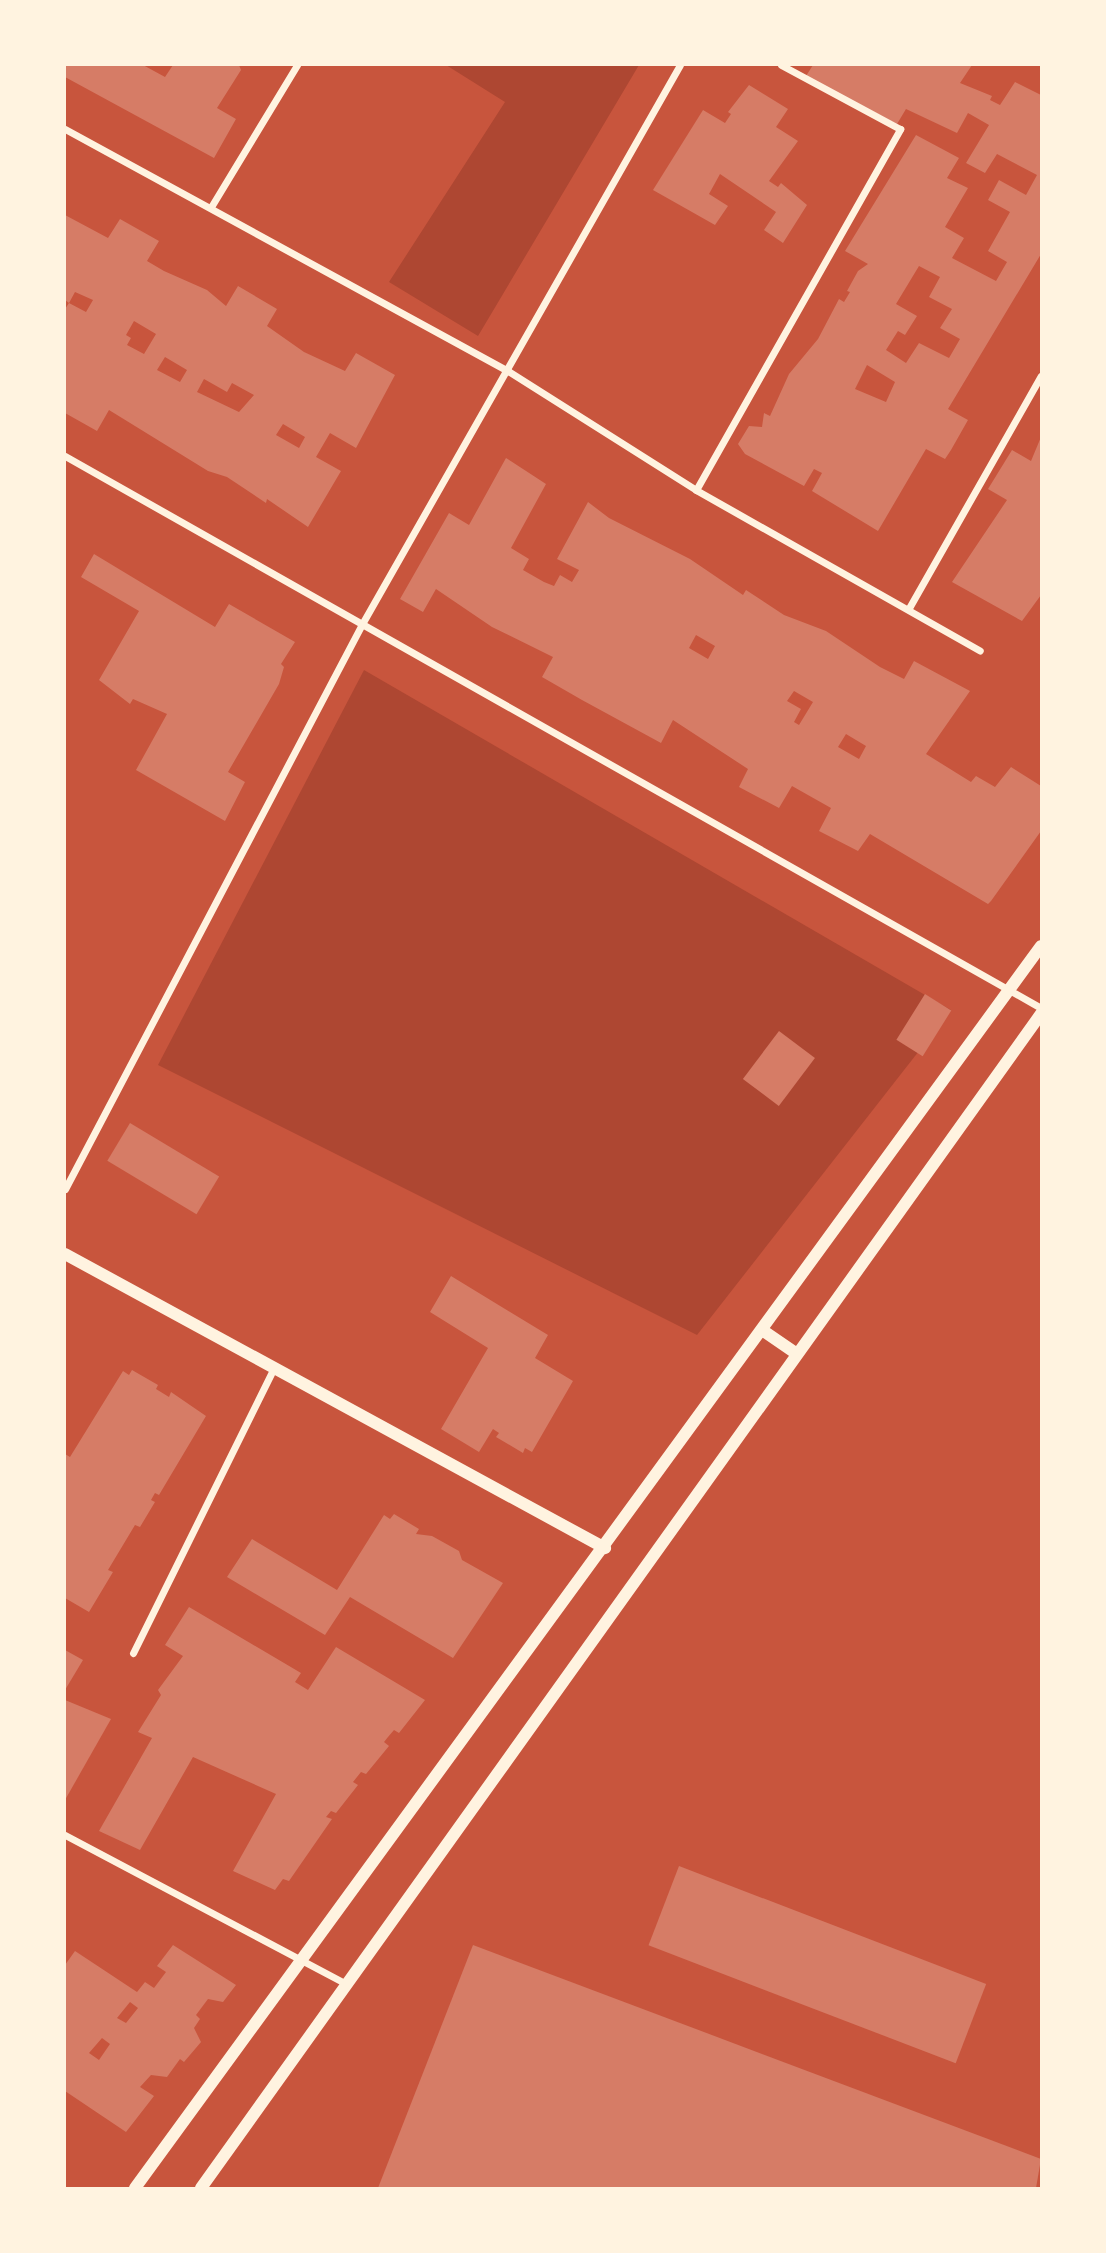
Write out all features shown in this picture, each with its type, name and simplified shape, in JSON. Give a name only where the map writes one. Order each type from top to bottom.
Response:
[{"type":"street","points":[[211,207],[297,65]]},
{"type":"street","points":[[65,1189],[362,624],[680,65]]},
{"type":"street","points":[[696,490],[900,130],[781,65]]},
{"type":"street","points":[[65,129],[508,371],[696,490],[909,608],[980,651]]},
{"type":"street","points":[[909,608],[1041,376]]},
{"type":"street","points":[[65,456],[1041,1008]]},
{"type":"street","points":[[135,2188],[605,1548],[1041,946]]},
{"type":"street","points":[[201,2188],[1041,1014]]},
{"type":"street","points":[[65,1254],[605,1548]]},
{"type":"street","points":[[761,1330],[797,1354]]},
{"type":"street","points":[[134,1653],[274,1368]]},
{"type":"street","points":[[65,1835],[300,1963],[346,1984]]},
{"type":"shaded area","points":[[446,65],[639,65],[478,336],[389,282],[505,102]]},
{"type":"shaded area","points":[[364,670],[951,1010],[697,1335],[158,1065]]},
{"type":"building","points":[[65,65],[143,65],[165,77],[173,65],[239,65],[241,70],[217,108],[236,119],[214,158],[65,77]]},
{"type":"building","points":[[813,65],[972,65],[960,83],[992,96],[990,100],[1000,105],[1015,82],[1041,95],[1041,254],[948,409],[968,420],[951,450],[945,459],[926,449],[878,531],[812,491],[822,473],[814,469],[804,486],[745,454],[738,444],[749,426],[762,427],[764,413],[770,416],[789,374],[818,339],[839,299],[844,302],[858,271],[868,264],[845,251],[916,135],[959,158],[947,178],[968,188],[945,227],[964,238],[952,258],[996,281],[1007,262],[988,251],[1010,212],[988,200],[999,180],[1026,195],[1037,175],[997,154],[985,173],[966,163],[989,125],[968,113],[957,133],[906,109],[897,124],[806,76]],"holes":[[[919,266],[940,277],[929,297],[952,309],[940,328],[960,339],[949,358],[919,343],[906,363],[886,350],[898,331],[905,335],[917,316],[896,304]],[[867,365],[895,382],[886,402],[855,389]]]},
{"type":"building","points":[[749,85],[788,109],[776,127],[798,141],[769,181],[778,187],[781,183],[807,205],[783,243],[764,230],[776,212],[720,174],[709,194],[728,206],[715,225],[653,190],[703,110],[725,123],[731,114],[728,112]]},
{"type":"building","points":[[65,215],[108,238],[120,219],[159,241],[147,261],[164,271],[207,290],[226,306],[238,286],[277,309],[267,326],[304,352],[345,371],[356,353],[395,375],[356,448],[330,433],[316,457],[341,471],[308,527],[267,499],[266,503],[227,477],[208,471],[109,410],[97,431],[65,413],[65,309],[69,303],[65,300]],"holes":[[[75,292],[93,300],[86,312],[69,303]],[[134,321],[156,334],[144,354],[127,345],[131,338],[126,335]],[[165,357],[187,370],[180,382],[157,370]],[[204,379],[227,392],[232,383],[254,395],[239,412],[197,392]],[[283,424],[305,437],[299,448],[276,435]]]},
{"type":"building","points":[[1041,437],[1041,595],[1022,621],[952,582],[1007,500],[988,489],[1012,450],[1031,461]]},
{"type":"building","points":[[506,458],[546,484],[511,548],[529,559],[523,570],[544,582],[554,586],[560,575],[572,582],[579,570],[557,559],[588,502],[609,518],[690,559],[743,595],[746,590],[784,615],[826,631],[880,667],[904,679],[914,661],[970,691],[926,754],[971,782],[976,776],[995,787],[1011,767],[1041,786],[1041,831],[988,904],[870,834],[858,851],[819,831],[831,808],[792,786],[779,808],[739,787],[748,769],[673,720],[661,743],[542,677],[553,657],[492,627],[436,589],[423,612],[400,599],[449,513],[469,525]],"holes":[[[696,635],[715,646],[708,659],[689,648]],[[794,691],[813,702],[799,725],[794,722],[801,709],[787,701]],[[846,734],[866,746],[859,759],[838,747]]]},
{"type":"building","points":[[94,554],[215,627],[229,604],[295,642],[281,664],[284,667],[279,684],[228,772],[245,782],[225,821],[136,770],[167,714],[133,699],[130,704],[99,680],[139,611],[81,577]]},
{"type":"building","points":[[925,994],[951,1010],[923,1056],[896,1040]]},
{"type":"building","points":[[779,1031],[815,1058],[779,1106],[743,1079]]},
{"type":"building","points":[[130,1123],[219,1177],[196,1214],[107,1161]]},
{"type":"building","points":[[451,1276],[548,1335],[535,1358],[573,1381],[532,1452],[525,1448],[523,1453],[496,1437],[499,1433],[493,1429],[479,1452],[441,1429],[488,1348],[430,1312]]},
{"type":"building","points":[[132,1370],[158,1385],[156,1389],[169,1397],[171,1392],[206,1416],[159,1495],[155,1493],[151,1500],[155,1502],[140,1527],[135,1525],[108,1570],[113,1572],[89,1612],[65,1598],[65,1454],[70,1457],[123,1371],[129,1375]]},
{"type":"building","points":[[394,1514],[419,1529],[416,1534],[432,1536],[459,1551],[462,1560],[503,1583],[453,1658],[350,1597],[325,1635],[227,1577],[252,1539],[337,1590],[384,1515],[390,1519]]},
{"type":"building","points":[[189,1607],[301,1673],[295,1682],[308,1690],[336,1647],[425,1700],[399,1733],[394,1730],[384,1742],[389,1746],[366,1774],[361,1772],[353,1782],[358,1785],[336,1813],[331,1811],[326,1817],[332,1819],[289,1881],[283,1879],[275,1890],[233,1871],[276,1794],[193,1757],[140,1850],[99,1831],[152,1738],[138,1732],[161,1695],[158,1690],[183,1656],[165,1645]]},
{"type":"building","points":[[65,1650],[83,1660],[65,1690]]},
{"type":"building","points":[[65,1700],[111,1719],[65,1800]]},
{"type":"building","points":[[679,1866],[986,1984],[956,2063],[649,1945]]},
{"type":"building","points":[[173,1945],[236,1985],[223,2002],[208,1999],[196,2015],[200,2019],[194,2028],[201,2042],[184,2062],[180,2059],[167,2077],[151,2075],[140,2087],[154,2096],[126,2132],[65,2091],[65,1965],[75,1951],[137,1992],[145,1982],[154,1988],[166,1972],[157,1966]],"holes":[[[130,2002],[138,2008],[126,2023],[117,2018]],[[102,2038],[110,2044],[99,2060],[89,2053]]]},
{"type":"building","points":[[473,1945],[1041,2159],[1036,2188],[378,2188]]}]
